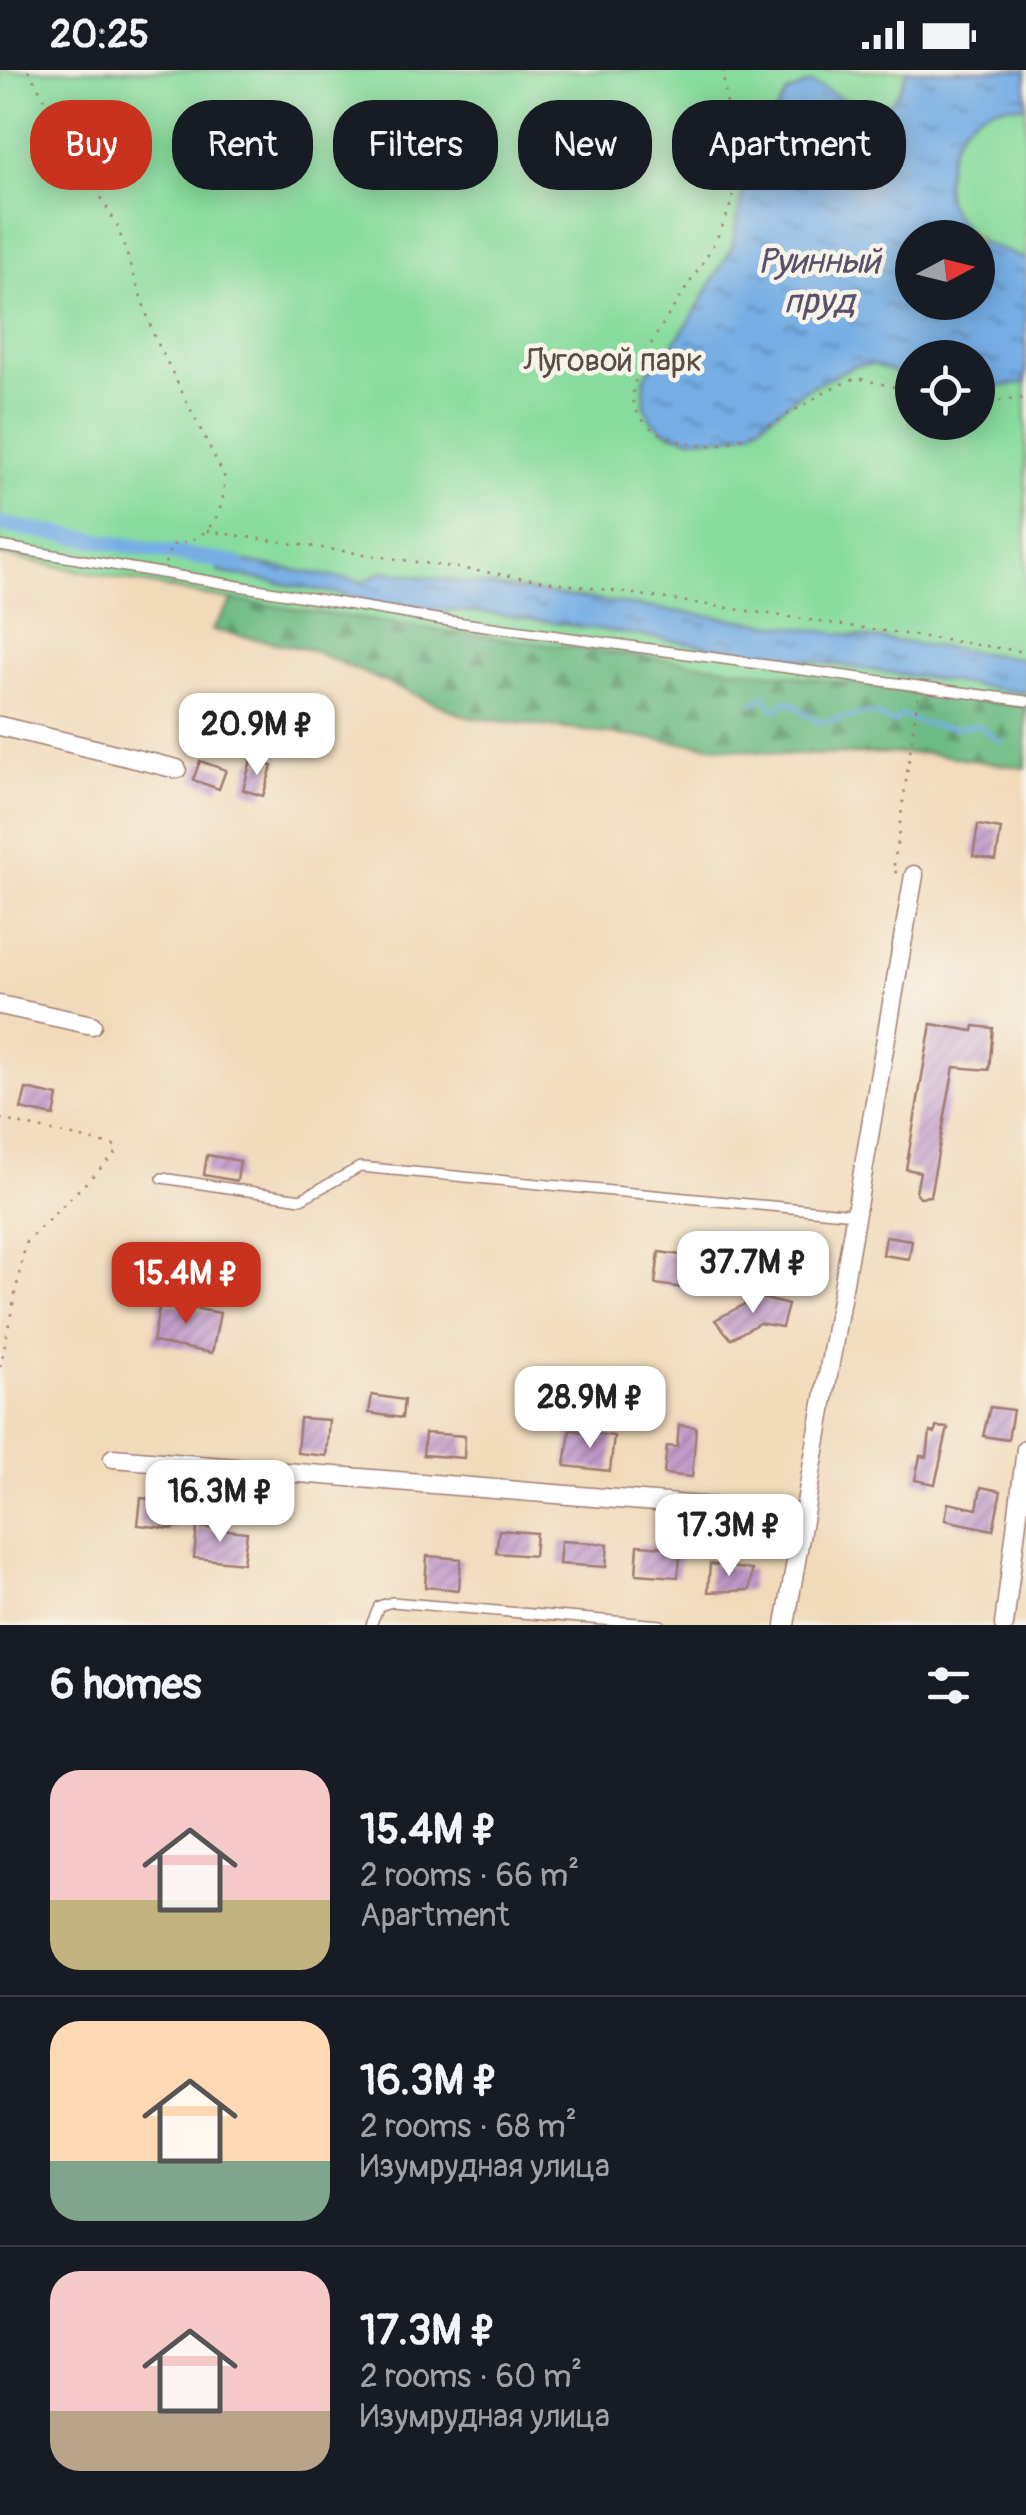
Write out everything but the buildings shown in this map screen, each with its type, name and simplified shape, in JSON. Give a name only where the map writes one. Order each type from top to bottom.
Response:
[{"type":"street","points":[[0,726],[177,769]]},
{"type":"street","points":[[785,1625],[914,875]]},
{"type":"street","points":[[0,1005],[92,1025]]},
{"type":"street","points":[[1004,1625],[1026,1448]]},
{"type":"street","points":[[112,1458],[802,1514]]},
{"type":"lane","points":[[0,546],[424,618],[1026,701]]},
{"type":"lane","points":[[162,1178],[301,1199],[360,1167],[855,1214]]},
{"type":"lane","points":[[371,1625],[379,1606],[392,1602],[661,1625]]},
{"type":"path","points":[[28,70],[117,225],[154,336],[217,454],[225,496],[207,532],[193,542],[169,547],[168,554]]},
{"type":"path","points":[[723,70],[734,178],[731,204],[702,267],[647,352],[633,396],[638,414],[651,430],[678,442],[718,445],[756,434],[857,378],[895,388]]},
{"type":"path","points":[[995,402],[1026,398]]},
{"type":"path","points":[[207,532],[1026,652]]},
{"type":"path","points":[[914,875],[893,872],[918,711]]},
{"type":"path","points":[[0,1119],[122,1147],[26,1242],[0,1366]]},
{"type":"green space","name":"Луговой парк","points":[[0,70],[1026,70],[1026,706],[219,598],[0,555]]},
{"type":"green space","points":[[237,593],[350,614],[1026,707],[1026,768],[927,753],[788,755],[467,717],[311,650],[212,630]]},
{"type":"water","name":"Руинный пруд","points":[[907,70],[1026,70],[1026,106],[984,112],[973,118],[957,138],[945,186],[949,205],[959,220],[895,220],[895,320],[995,320],[995,247],[1026,259],[1026,383],[995,387],[995,340],[895,340],[895,372],[873,364],[854,366],[804,390],[752,430],[729,437],[688,438],[667,432],[651,420],[645,406],[644,379],[689,322],[732,247],[743,190],[906,190],[906,100],[892,100]]},
{"type":"water","name":"Руинный пруд","points":[[810,83],[848,100],[783,100],[787,93]]},
{"type":"water","points":[[221,558],[364,582],[382,571],[1026,659],[1026,693],[496,614],[371,604],[352,596],[218,572]]},
{"type":"waterway","points":[[0,524],[238,564]]},
{"type":"waterway","points":[[753,704],[764,696],[776,711],[787,700],[818,722],[872,713],[893,723],[902,715],[939,726],[977,724],[1001,742]]}]
